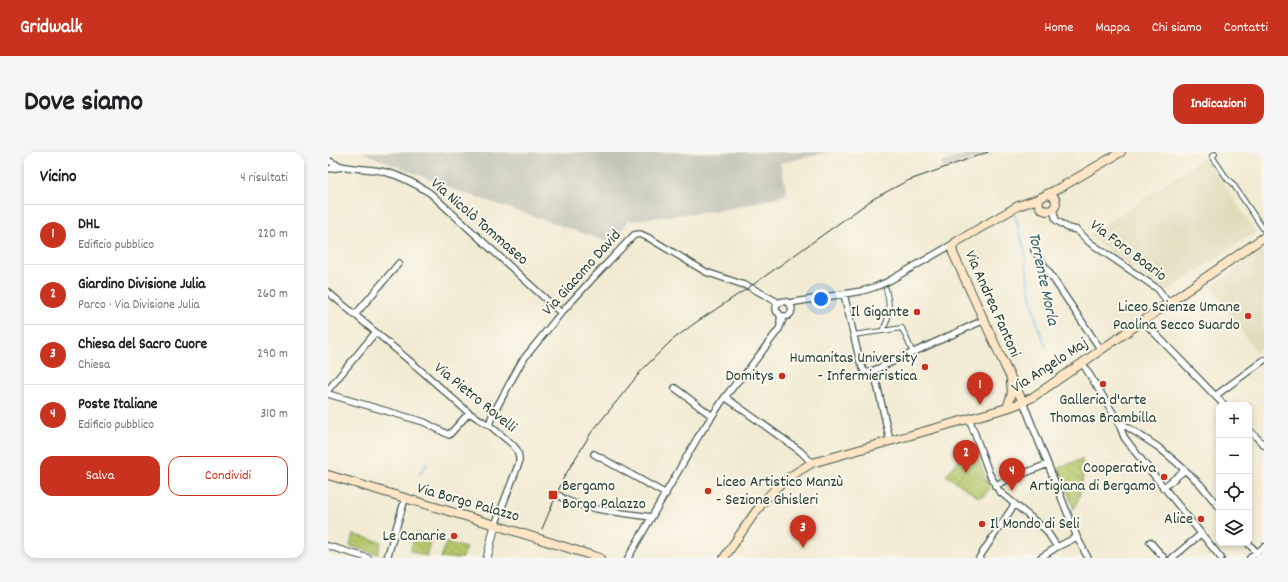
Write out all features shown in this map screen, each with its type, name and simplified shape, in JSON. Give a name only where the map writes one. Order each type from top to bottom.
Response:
[{"type":"main road","points":[[953,247],[1018,206],[1043,196],[1121,152]]},
{"type":"main road","name":"Via Foro Boario","points":[[1043,196],[1052,196],[1055,199],[1056,204],[1053,209],[1048,211],[1042,209],[1039,205],[1043,196]]},
{"type":"main road","name":"Via Angelo Maj","points":[[724,558],[760,506],[777,487],[796,472],[812,463],[1007,408],[1033,397],[1264,237]]},
{"type":"main road","name":"Via Andrea Fantoni","points":[[953,247],[1009,376],[1023,402]]},
{"type":"main road","name":"Via Andrea Fantoni","points":[[1007,408],[1012,393],[1009,376]]},
{"type":"main road","name":"Via Borgo Palazzo","points":[[328,475],[600,558]]},
{"type":"street","points":[[1215,154],[1212,156],[1264,230]]},
{"type":"street","name":"Via Nicolò Tommaseo","points":[[328,160],[345,166],[384,171],[406,178],[430,193],[561,313]]},
{"type":"street","name":"Via Nicolò Tommaseo","points":[[328,169],[345,166]]},
{"type":"street","name":"Via Foro Boario","points":[[1053,209],[1056,220],[1068,228],[1077,230],[1089,242],[1158,289],[1169,304]]},
{"type":"street","name":"Via Giacomo David","points":[[489,425],[492,416],[522,361],[561,313],[634,235],[640,234],[706,272],[750,287],[779,303]]},
{"type":"street","points":[[782,316],[776,310],[779,303],[783,301],[791,304],[802,300],[862,291],[887,282],[942,250],[953,247]]},
{"type":"street","points":[[942,250],[953,247]]},
{"type":"street","points":[[1034,250],[1101,350]]},
{"type":"street","points":[[355,316],[399,263]]},
{"type":"street","points":[[882,331],[888,321],[890,302],[886,289]]},
{"type":"street","name":"Via Pietro Rovelli","points":[[328,292],[469,413],[489,425],[517,450],[519,457],[517,470],[495,525]]},
{"type":"street","points":[[844,294],[860,362],[864,371],[868,373],[984,320]]},
{"type":"street","points":[[782,316],[790,315],[792,311],[791,304]]},
{"type":"street","points":[[628,558],[698,437],[725,397],[745,374],[779,329],[782,316]]},
{"type":"street","points":[[1143,321],[1221,402]]},
{"type":"street","points":[[854,335],[902,328],[913,353]]},
{"type":"street","points":[[328,390],[375,332]]},
{"type":"street","points":[[1215,396],[1264,360]]},
{"type":"street","points":[[1082,364],[1118,421],[1124,436],[1163,488],[1220,558]]},
{"type":"street","points":[[874,371],[890,441]]},
{"type":"street","points":[[675,388],[712,416]]},
{"type":"street","points":[[328,394],[424,422],[448,435],[469,413]]},
{"type":"street","points":[[725,397],[800,451],[812,463]]},
{"type":"street","points":[[1023,402],[1077,537],[1088,558]]},
{"type":"street","points":[[969,418],[989,473],[999,491],[1047,533],[1057,547]]},
{"type":"street","points":[[1118,421],[1158,447],[1200,484],[1216,503]]},
{"type":"street","points":[[1252,433],[1264,445]]},
{"type":"street","points":[[594,454],[666,494]]},
{"type":"street","points":[[996,486],[1002,482],[1048,464]]},
{"type":"street","points":[[1163,488],[1185,470]]},
{"type":"street","points":[[560,496],[587,506],[652,517]]},
{"type":"street","points":[[387,558],[405,499]]},
{"type":"street","points":[[979,558],[1014,505]]},
{"type":"street","points":[[487,558],[495,525]]},
{"type":"street","points":[[1172,558],[1201,534]]},
{"type":"street","points":[[1040,558],[1077,537]]},
{"type":"street","points":[[1150,542],[1164,558]]},
{"type":"street","points":[[328,546],[368,558]]},
{"type":"street","points":[[1250,546],[1256,553]]},
{"type":"street","points":[[1250,558],[1264,547]]},
{"type":"shaded area","points":[[362,152],[829,152],[780,163],[787,193],[782,196],[727,209],[628,221],[611,243],[453,189]]},
{"type":"shaded area","points":[[972,152],[994,152],[944,169],[941,163]]},
{"type":"shaded area","points":[[1205,157],[1256,232],[1167,291],[1091,238],[1090,235]]},
{"type":"shaded area","name":"Liceo Scienze Umane Paolina Secco Suardo","points":[[1264,249],[1264,346],[1256,352],[1211,286]]},
{"type":"green space","points":[[974,448],[977,454],[976,457],[978,457],[985,477],[984,478],[985,480],[986,479],[990,488],[984,496],[979,498],[946,475],[959,460]]},
{"type":"green space","points":[[1082,459],[1082,485],[1074,509],[1058,468]]},
{"type":"green space","points":[[416,533],[432,538],[426,556],[410,551]]},
{"type":"green space","points":[[353,534],[381,542],[378,554],[350,546]]},
{"type":"green space","points":[[446,542],[466,548],[463,558],[441,558]]},
{"type":"waterway","name":"Torrente Morla","points":[[1015,215],[1025,252],[1028,281],[1037,324],[1046,347]]},
{"type":"waterway","points":[[420,474],[428,462]]},
{"type":"tram line","points":[[542,529],[564,477],[591,433],[642,370],[671,341],[873,199],[907,181],[988,152]]},
{"type":"place","name":"Il Gigante","points":[[917,312]]},
{"type":"place","name":"Liceo Scienze Umane Paolina Secco Suardo","points":[[1248,316]]},
{"type":"place","name":"Humanitas University - Infermieristica","points":[[925,367]]},
{"type":"place","name":"Domitys","points":[[782,376]]},
{"type":"place","name":"Galleria d'arte Thomas Brambilla","points":[[1103,384]]},
{"type":"place","name":"DHL","points":[[980,405]]},
{"type":"place","name":"Giardino Divisione Julia","points":[[966,473]]},
{"type":"place","name":"Cooperativa Artigiana di Bergamo","points":[[1164,477]]},
{"type":"place","name":"Liceo Artistico Manzù - Sezione Ghisleri","points":[[708,491]]},
{"type":"place","name":"Poste Italiane","points":[[1012,491]]},
{"type":"place","name":"Bergamo Borgo Palazzo","points":[[553,495]]},
{"type":"place","name":"Alice","points":[[1201,519]]},
{"type":"place","name":"Il Mondo di Seli","points":[[982,524]]},
{"type":"place","name":"Le Canarie","points":[[454,536]]},
{"type":"place","name":"Chiesa del Sacro Cuore","points":[[803,548]]}]
